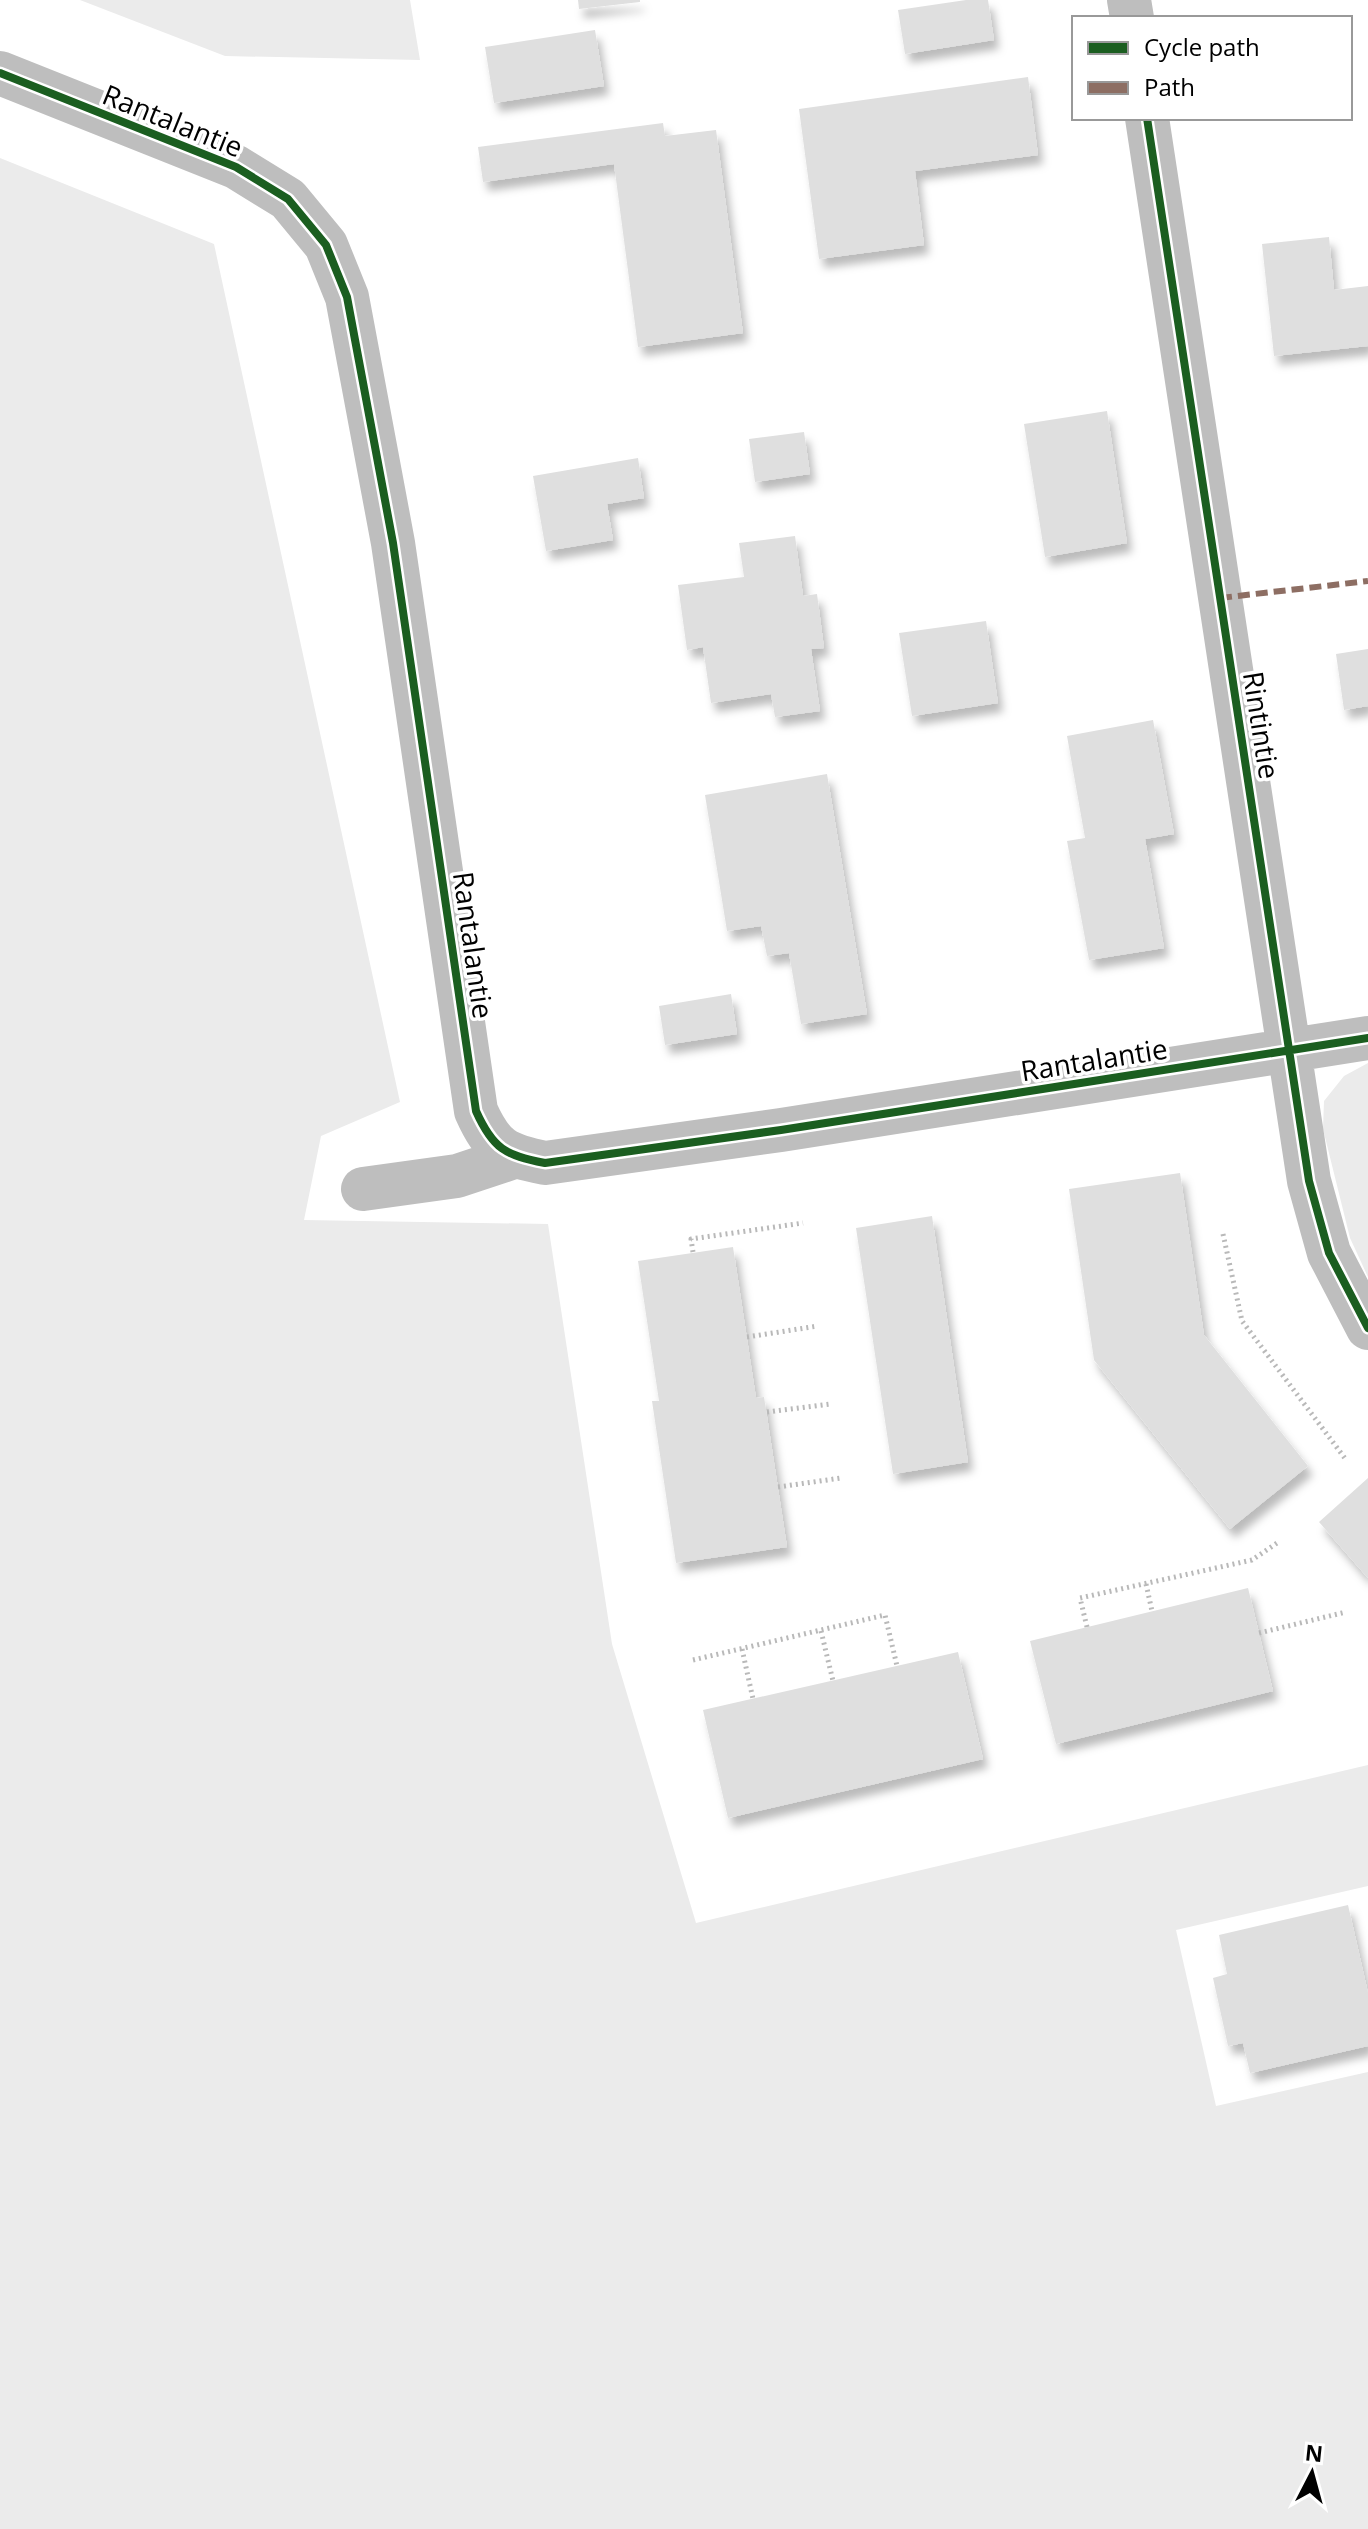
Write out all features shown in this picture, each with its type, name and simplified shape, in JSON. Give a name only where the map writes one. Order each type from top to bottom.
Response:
[{"type":"street","name":"Rantalantie","points":[[0,73],[236,167],[288,199],[326,245],[347,297],[393,543],[476,1111],[488,1136],[514,1157],[545,1163],[781,1130],[1368,1038]]},
{"type":"street","name":"Rintintie","points":[[1147,120],[1309,1181],[1329,1253],[1368,1328]]},
{"type":"street","points":[[363,1189],[457,1176],[514,1157]]},
{"type":"path","points":[[693,1252],[691,1239],[803,1223]]},
{"type":"path","points":[[1223,1234],[1242,1321],[1347,1461]]},
{"type":"path","points":[[747,1337],[818,1326]]},
{"type":"path","points":[[767,1412],[830,1404]]},
{"type":"path","points":[[778,1487],[841,1478]]},
{"type":"path","points":[[1087,1627],[1080,1598],[1252,1560],[1280,1541]]},
{"type":"path","points":[[1146,1584],[1152,1611]]},
{"type":"path","points":[[1259,1633],[1346,1612]]},
{"type":"path","points":[[693,1660],[885,1615],[897,1666]]},
{"type":"path","points":[[821,1631],[833,1681]]},
{"type":"path","points":[[742,1649],[753,1699]]},
{"type":"shaded area","points":[[80,0],[410,0],[420,60],[225,56]]},
{"type":"shaded area","points":[[0,158],[214,244],[400,1102],[321,1136],[304,1220],[548,1224],[612,1644],[696,1923],[1368,1765],[1368,1886],[1176,1930],[1216,2106],[1368,2072],[1368,2529],[0,2529]]},
{"type":"shaded area","points":[[1368,1063],[1368,1277],[1350,1238],[1323,1129],[1324,1101],[1344,1076]]},
{"type":"building","points":[[578,0],[640,0],[640,2],[579,9]]},
{"type":"building","points":[[966,0],[988,0],[994,40],[905,54],[898,10]]},
{"type":"building","points":[[595,30],[604,86],[494,103],[485,47]]},
{"type":"building","points":[[1028,77],[1038,155],[915,171],[924,245],[819,259],[799,109]]},
{"type":"building","points":[[663,123],[665,136],[716,130],[743,333],[638,347],[614,164],[483,182],[478,147]]},
{"type":"building","points":[[1329,237],[1334,290],[1368,286],[1368,346],[1274,356],[1262,244]]},
{"type":"building","points":[[1107,411],[1127,543],[1045,557],[1024,424]]},
{"type":"building","points":[[804,432],[810,474],[755,482],[749,439]]},
{"type":"building","points":[[638,458],[644,498],[607,504],[613,540],[546,551],[533,476]]},
{"type":"building","points":[[795,536],[803,596],[817,594],[824,648],[811,649],[820,711],[775,717],[771,694],[711,703],[703,647],[687,650],[678,585],[744,577],[739,543]]},
{"type":"building","points":[[986,621],[998,703],[912,716],[899,633]]},
{"type":"building","points":[[1368,649],[1368,706],[1344,710],[1336,654]]},
{"type":"building","points":[[1153,720],[1174,834],[1145,839],[1164,948],[1089,960],[1067,841],[1085,838],[1067,736]]},
{"type":"building","points":[[827,774],[867,1014],[801,1024],[789,953],[767,956],[761,926],[727,931],[705,795]]},
{"type":"building","points":[[731,994],[737,1034],[665,1045],[659,1006]]},
{"type":"building","points":[[1180,1173],[1204,1335],[1308,1466],[1230,1529],[1094,1360],[1069,1189]]},
{"type":"building","points":[[932,1216],[968,1462],[893,1474],[856,1228]]},
{"type":"building","points":[[733,1247],[756,1398],[764,1397],[787,1547],[676,1563],[652,1401],[659,1401],[638,1261]]},
{"type":"building","points":[[1368,1478],[1368,1578],[1319,1522]]},
{"type":"building","points":[[1248,1588],[1273,1691],[1056,1744],[1030,1641]]},
{"type":"building","points":[[958,1652],[983,1759],[728,1818],[703,1710]]},
{"type":"building","points":[[1348,1905],[1368,1993],[1368,2046],[1250,2073],[1243,2043],[1228,2046],[1213,1978],[1227,1974],[1219,1935]]},
{"type":"marked path","points":[[1220,598],[1368,581]]},
{"type":"cycle path","points":[[0,73],[236,167],[288,199],[326,245],[347,297],[393,543],[476,1111],[488,1134],[502,1148],[520,1157],[545,1163],[781,1130],[1368,1038]]},
{"type":"cycle path","points":[[1147,120],[1309,1181],[1329,1253],[1368,1328]]}]
